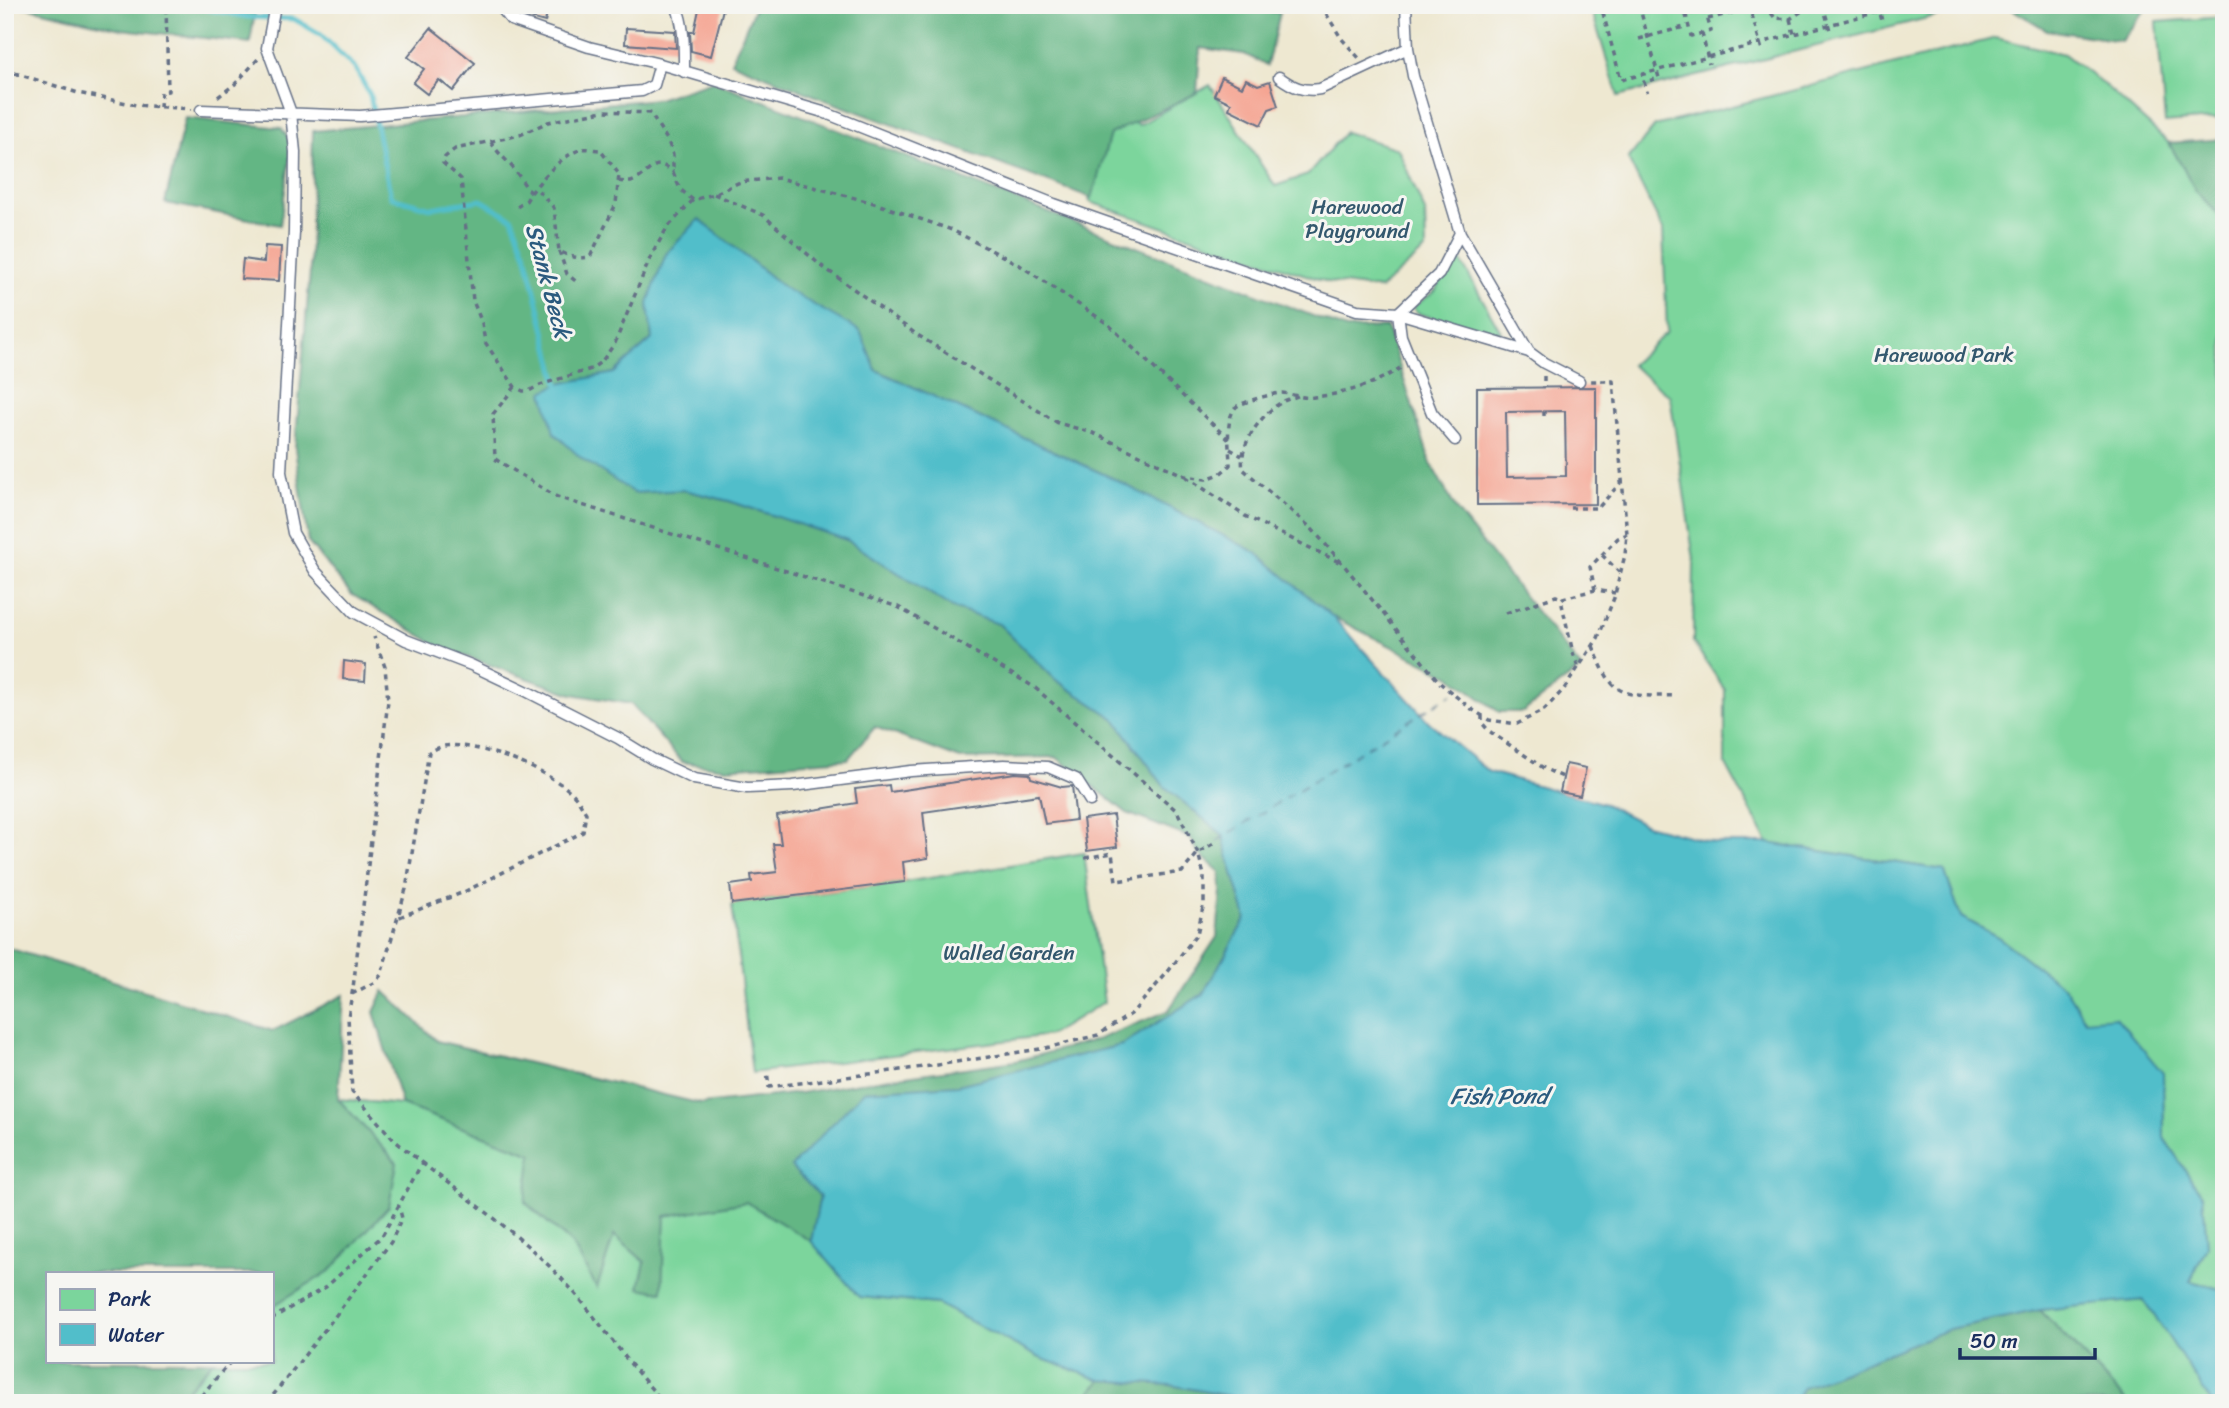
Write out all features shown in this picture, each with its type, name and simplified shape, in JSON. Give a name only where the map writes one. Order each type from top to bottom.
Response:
[{"type":"lane","points":[[499,5],[510,20],[589,47],[660,64],[823,112],[1054,204],[1357,310],[1398,313],[1529,352],[1579,382]]},
{"type":"lane","points":[[676,5],[682,18],[684,72]]},
{"type":"lane","points":[[1406,5],[1408,48],[1413,76],[1460,233],[1529,352]]},
{"type":"lane","points":[[275,6],[267,48],[291,114],[295,152],[294,232],[281,472],[293,533],[315,571],[354,612],[406,640],[471,665],[528,692],[618,738],[652,759],[695,779],[747,788],[793,786],[911,771],[1004,765],[1048,767],[1076,779],[1090,801]]},
{"type":"lane","points":[[1279,77],[1293,87],[1306,91],[1320,89],[1408,48]]},
{"type":"lane","points":[[201,110],[360,117],[642,91],[654,85],[660,64]]},
{"type":"lane","points":[[1398,313],[1439,274],[1460,233]]},
{"type":"lane","points":[[1398,313],[1401,336],[1432,413],[1455,440]]},
{"type":"path","points":[[160,107],[161,92],[168,91],[166,5]]},
{"type":"path","points":[[1321,5],[1340,38],[1368,67]]},
{"type":"path","points":[[1601,5],[1621,80],[1904,5]]},
{"type":"path","points":[[1603,13],[1632,5]]},
{"type":"path","points":[[1639,5],[1659,78],[1644,82],[1647,92]]},
{"type":"path","points":[[1694,5],[1696,13]]},
{"type":"path","points":[[1708,19],[1765,5],[1775,18],[1790,19],[1802,11],[1803,5]]},
{"type":"path","points":[[1823,5],[1831,34]]},
{"type":"path","points":[[1878,5],[1882,21]]},
{"type":"path","points":[[1750,7],[1762,50]]},
{"type":"path","points":[[1705,10],[1711,31],[1691,36],[1686,15],[1696,13],[1705,10]]},
{"type":"path","points":[[1790,19],[1794,34]]},
{"type":"path","points":[[1639,39],[1688,26]]},
{"type":"path","points":[[1702,33],[1709,64]]},
{"type":"path","points":[[5,69],[78,93],[136,105],[201,110],[235,85],[267,48]]},
{"type":"path","points":[[693,200],[680,189],[673,172],[673,155],[668,141],[650,113],[603,111],[548,122],[520,135],[455,149],[445,157],[443,163],[461,179],[473,301],[482,323],[485,342],[515,387],[529,391],[591,369],[602,361],[615,344],[651,256],[667,228],[693,200],[740,182],[779,178],[874,203],[952,230],[1018,264],[1108,324],[1230,441]]},
{"type":"path","points":[[491,142],[498,155],[514,169],[518,178],[531,192]]},
{"type":"path","points":[[517,207],[563,160],[583,149],[600,150],[619,174],[617,204],[590,257],[567,256],[559,251]]},
{"type":"path","points":[[619,181],[630,182],[657,165],[667,166],[673,172]]},
{"type":"path","points":[[535,187],[554,208],[559,251],[567,274],[578,283]]},
{"type":"path","points":[[714,194],[763,215],[819,264],[916,334],[1058,422],[1093,433],[1185,476],[1245,516],[1343,564]]},
{"type":"path","points":[[1185,476],[1206,479],[1220,474],[1230,465],[1229,422],[1236,408],[1247,402],[1281,393],[1311,398],[1345,393],[1382,380],[1411,361]]},
{"type":"path","points":[[1298,396],[1283,401],[1262,417],[1242,456],[1243,469],[1311,528],[1440,683],[1489,720],[1517,724],[1544,710],[1564,689],[1593,646],[1615,593],[1625,555],[1627,534],[1613,382],[1579,382]]},
{"type":"path","points":[[515,387],[493,414],[495,459],[557,497],[898,607],[1034,687],[1177,811],[1198,853],[1204,875],[1204,903],[1197,934],[1131,1014],[1098,1035],[1046,1048],[769,1087],[767,1071]]},
{"type":"path","points":[[1544,411],[1544,417]]},
{"type":"path","points":[[1230,449],[1242,456]]},
{"type":"path","points":[[1570,508],[1598,508],[1622,481]]},
{"type":"path","points":[[1595,590],[1590,567],[1618,538],[1627,534]]},
{"type":"path","points":[[1602,555],[1620,574]]},
{"type":"path","points":[[1506,613],[1556,596],[1563,598],[1595,590],[1615,593]]},
{"type":"path","points":[[1563,598],[1573,653],[1579,667]]},
{"type":"path","points":[[372,632],[385,667],[388,701],[348,1017],[352,1092],[394,1140],[525,1242],[573,1292],[648,1386],[665,1403]]},
{"type":"path","points":[[1593,646],[1612,684],[1620,690],[1629,694],[1676,696]]},
{"type":"path","points":[[1482,715],[1482,723],[1489,731],[1545,769],[1563,777]]},
{"type":"path","points":[[352,994],[381,975],[397,918],[406,889],[429,752],[444,746],[479,749],[517,760],[574,795],[586,813],[583,832],[464,892],[397,918]]},
{"type":"path","points":[[1085,858],[1112,853],[1116,881],[1182,872],[1198,853],[1217,841]]},
{"type":"path","points":[[273,1318],[326,1287],[382,1236],[422,1163]]},
{"type":"path","points":[[267,1403],[391,1242],[402,1217],[399,1205]]},
{"type":"path","points":[[195,1403],[230,1362]]},
{"type":"green space","points":[[17,5],[256,5],[250,43],[121,29]]},
{"type":"green space","points":[[756,5],[1231,5],[1280,13],[1267,65],[1244,54],[1200,48],[1197,93],[1110,134],[1092,198],[823,99],[731,62]]},
{"type":"green space","points":[[1590,5],[1979,5],[1618,96]]},
{"type":"green space","points":[[2005,5],[2149,5],[2121,41],[2047,30]]},
{"type":"green space","points":[[2224,17],[2224,118],[2165,123],[2157,22]]},
{"type":"green space","name":"Harewood Park","points":[[1996,38],[2064,54],[2108,88],[2169,143],[2196,191],[2224,220],[2224,1290],[2190,1281],[2207,1246],[2203,1197],[2164,1138],[2163,1073],[2085,1020],[2065,988],[1998,937],[1961,917],[1944,870],[1768,843],[1725,763],[1725,690],[1693,642],[1694,560],[1670,396],[1631,365],[1667,332],[1663,230],[1628,159],[1655,126]]},
{"type":"green space","points":[[713,81],[1346,329],[1387,327],[1431,464],[1457,511],[1581,668],[1523,712],[1499,712],[1450,676],[1333,617],[1255,552],[1112,478],[876,370],[859,331],[786,289],[699,219],[666,254],[648,303],[652,339],[614,373],[558,384],[634,493],[684,490],[729,501],[847,540],[953,608],[999,624],[1056,680],[1114,718],[1164,786],[1222,834],[1246,918],[1203,994],[1122,1045],[958,1085],[864,1091],[820,1196],[811,1241],[746,1202],[665,1216],[662,1292],[639,1288],[645,1262],[614,1235],[597,1288],[572,1244],[525,1202],[532,1154],[402,1105],[374,1012],[384,991],[437,1041],[702,1104],[800,1093],[1016,1061],[1099,1039],[1168,1011],[1217,937],[1220,872],[1198,853],[1191,838],[1127,813],[1056,757],[960,759],[875,727],[848,759],[725,768],[682,762],[631,704],[572,694],[442,648],[351,594],[308,542],[295,448],[310,272],[313,131],[657,99]]},
{"type":"green space","name":"Harewood Playground","points":[[1210,85],[1275,186],[1308,175],[1345,132],[1398,149],[1425,212],[1426,249],[1380,289],[1328,282],[1090,202],[1074,137],[1092,107],[1139,125]]},
{"type":"green space","points":[[185,118],[281,128],[292,143],[280,225],[165,203]]},
{"type":"green space","points":[[2224,139],[2224,220],[2196,191],[2169,143]]},
{"type":"green space","points":[[1457,254],[1501,332],[1496,336],[1416,313],[1413,307],[1435,291]]},
{"type":"green space","name":"Walled Garden","points":[[1084,853],[1104,1002],[1050,1035],[752,1073],[732,904],[905,882]]},
{"type":"green space","points":[[5,947],[273,1031],[344,995],[338,1099],[397,1163],[389,1206],[331,1270],[273,1306],[273,1272],[46,1272],[46,1362],[212,1362],[175,1403],[5,1403]]},
{"type":"green space","points":[[338,1099],[402,1105],[533,1154],[525,1202],[572,1244],[597,1287],[614,1235],[645,1262],[665,1216],[746,1202],[811,1241],[859,1297],[938,1304],[1040,1358],[1101,1380],[1081,1403],[175,1403],[212,1362],[273,1362],[273,1306],[331,1270],[397,1163]]},
{"type":"green space","points":[[2144,1300],[2212,1403],[2128,1403],[2040,1310]]},
{"type":"green space","points":[[2040,1310],[2128,1403],[1794,1403],[1803,1387],[1949,1329]]},
{"type":"green space","points":[[1101,1380],[1170,1385],[1267,1403],[1081,1403]]},
{"type":"water","name":"Fish Pond","points":[[699,219],[786,289],[860,331],[876,370],[1112,478],[1255,552],[1333,617],[1429,722],[1489,772],[1605,804],[1646,825],[1715,843],[1768,843],[1944,870],[1961,917],[1998,937],[2065,988],[2085,1020],[2116,1017],[2163,1073],[2164,1138],[2203,1197],[2207,1246],[2190,1281],[2224,1290],[2224,1403],[2212,1403],[2144,1300],[2040,1310],[1949,1329],[1803,1387],[1794,1403],[1267,1403],[1170,1385],[1101,1380],[1040,1358],[938,1304],[859,1297],[811,1241],[820,1196],[791,1167],[864,1091],[958,1085],[1122,1045],[1203,994],[1246,918],[1222,834],[1164,786],[1114,718],[1056,680],[999,624],[953,608],[847,540],[729,501],[684,490],[634,493],[581,458],[554,433],[543,392],[558,384],[614,373],[652,339],[648,303],[666,254]]},
{"type":"building","points":[[509,5],[549,5],[545,22],[515,14]]},
{"type":"building","points":[[700,5],[724,5],[711,56],[691,51],[690,32],[694,32]]},
{"type":"building","points":[[431,28],[475,63],[453,91],[439,80],[427,94],[413,83],[424,69],[408,57]]},
{"type":"building","points":[[626,28],[675,31],[676,48],[625,44]]},
{"type":"building","points":[[1222,77],[1242,87],[1246,79],[1258,85],[1270,81],[1278,106],[1269,109],[1261,125],[1229,109],[1231,103],[1214,95]]},
{"type":"building","points":[[265,246],[281,247],[279,281],[241,279],[243,259],[264,262]]},
{"type":"building","points":[[1596,387],[1596,504],[1477,505],[1477,388]],"holes":[[[1565,411],[1566,476],[1507,477],[1506,412]]]},
{"type":"building","points":[[344,661],[366,664],[365,681],[343,679]]},
{"type":"building","points":[[1566,764],[1586,768],[1580,796],[1560,792]]},
{"type":"building","points":[[1015,773],[1030,774],[1031,778],[1062,787],[1072,786],[1076,820],[1045,824],[1039,795],[923,812],[928,858],[903,862],[905,882],[732,904],[730,885],[752,882],[751,875],[777,872],[773,844],[781,844],[777,816],[857,803],[855,789],[889,785],[890,792]]},
{"type":"building","points":[[1113,815],[1117,847],[1087,851],[1083,819]]},
{"type":"waterway","name":"Stank Beck","points":[[185,5],[248,17],[294,19],[320,34],[355,68],[370,95],[391,197],[431,208],[481,200],[512,218],[526,254],[558,384]]},
{"type":"ferry route","points":[[1217,841],[1452,694]]}]
